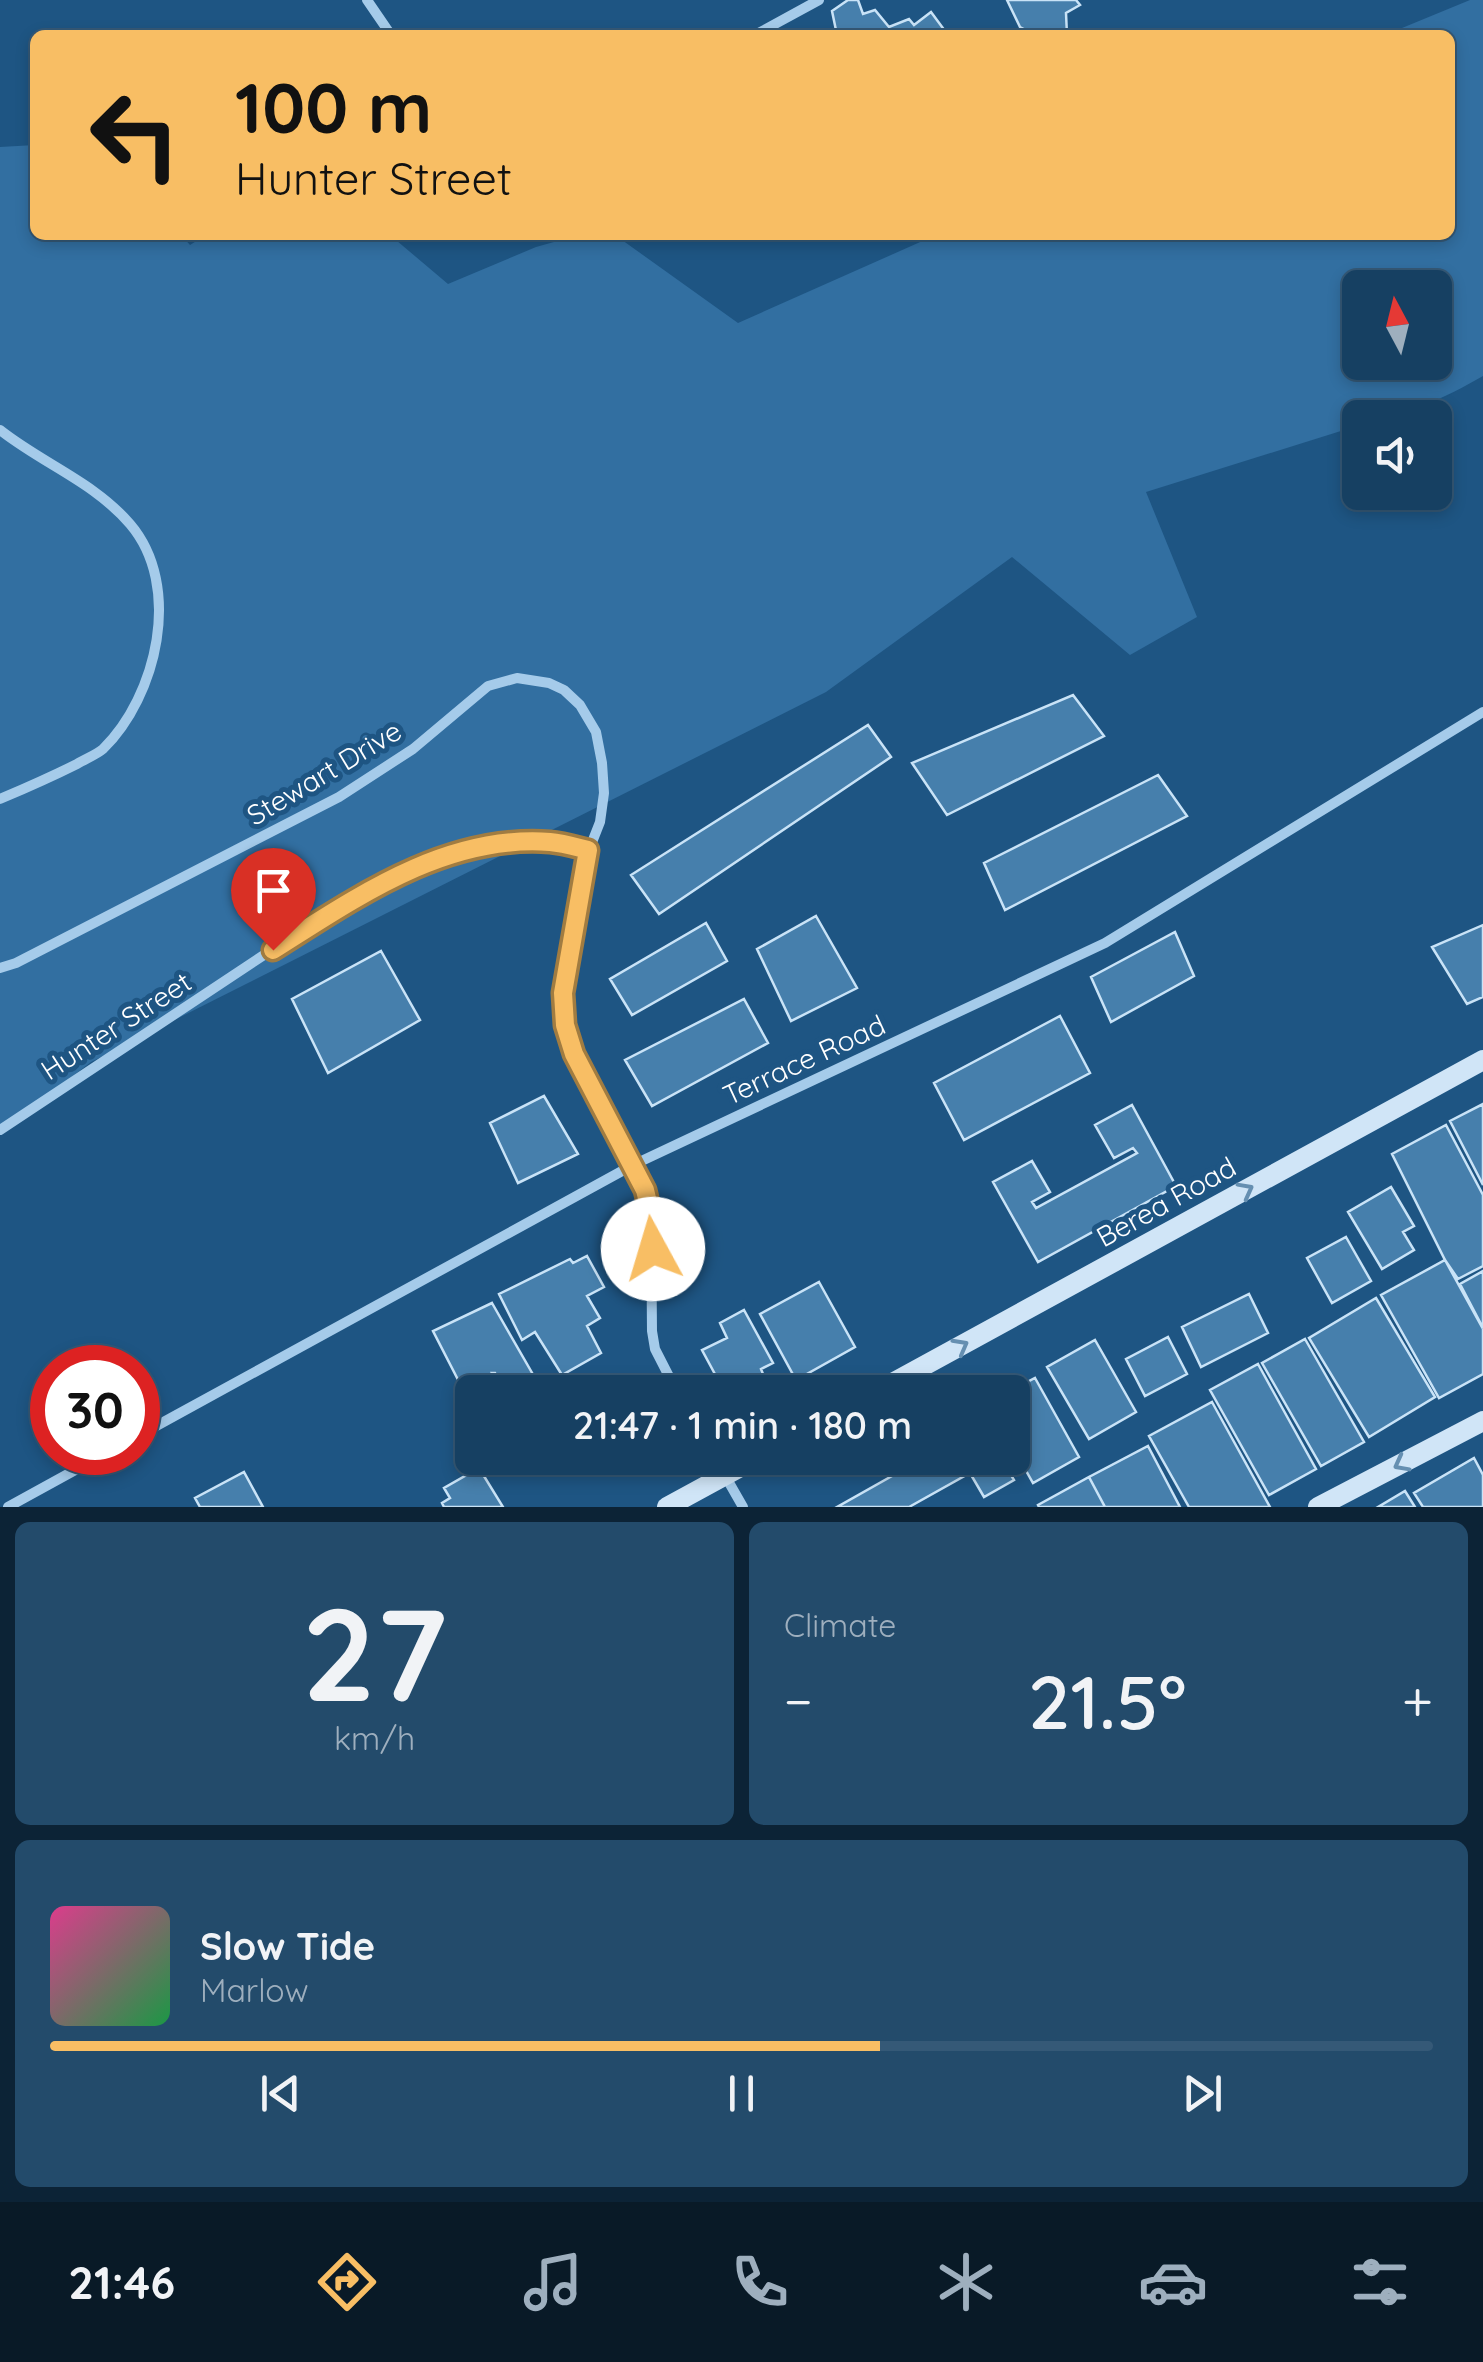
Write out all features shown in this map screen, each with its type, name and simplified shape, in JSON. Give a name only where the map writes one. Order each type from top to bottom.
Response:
[{"type":"street","points":[[367,0],[388,30]]},
{"type":"street","points":[[764,30],[818,0]]},
{"type":"street","points":[[0,430],[104,497],[133,528],[151,562],[159,605],[156,648],[147,682],[125,722],[101,751],[0,800]]},
{"type":"street","name":"Stewart Drive","points":[[0,968],[339,797],[414,749],[488,686],[517,678],[549,682],[564,690],[580,705],[596,732],[604,792],[600,822],[588,850],[563,993],[565,1025],[574,1054],[645,1190],[651,1215],[652,1330],[668,1375]]},
{"type":"street","name":"Terrace Road","points":[[160,1424],[634,1165],[1105,943],[1483,712]]},
{"type":"street","name":"Hunter Street","points":[[0,1130],[256,960],[382,884],[443,858],[503,843],[556,842],[588,850]]},
{"type":"street","name":"Berea Road","points":[[907,1375],[1483,1060]]},
{"type":"street","points":[[1318,1507],[1483,1421]]},
{"type":"street","points":[[8,1507],[66,1475]]},
{"type":"street","points":[[667,1507],[708,1475]]},
{"type":"street","points":[[725,1475],[742,1507]]},
{"type":"shaded area","points":[[1470,0],[1483,0],[1483,376],[1436,400],[1342,400],[1342,431],[1146,492],[1197,617],[1130,655],[1012,557],[826,692],[91,1062],[0,1132],[0,147],[30,145],[30,240],[186,240],[190,245],[198,240],[396,240],[448,284],[561,240],[622,240],[738,323],[925,240],[1455,240],[1455,30],[1397,30]]},
{"type":"building","points":[[848,0],[858,0],[863,14],[875,10],[889,27],[909,19],[914,25],[931,12],[944,30],[836,30],[832,11]]},
{"type":"building","points":[[1007,0],[1076,0],[1080,5],[1066,13],[1067,30],[1020,27]]},
{"type":"building","points":[[1073,695],[1104,736],[947,815],[912,763]]},
{"type":"building","points":[[868,725],[891,757],[659,914],[631,875]]},
{"type":"building","points":[[1158,775],[1187,816],[1005,910],[984,863]]},
{"type":"building","points":[[816,916],[857,988],[791,1021],[757,949]]},
{"type":"building","points":[[706,923],[727,961],[632,1015],[610,979]]},
{"type":"building","points":[[1483,925],[1483,997],[1467,1004],[1432,947]]},
{"type":"building","points":[[1175,932],[1194,976],[1111,1022],[1091,977]]},
{"type":"building","points":[[381,951],[420,1020],[328,1073],[292,999]]},
{"type":"building","points":[[744,999],[768,1043],[652,1106],[625,1060]]},
{"type":"building","points":[[1060,1016],[1090,1073],[964,1140],[934,1083]]},
{"type":"building","points":[[544,1096],[578,1154],[518,1183],[490,1123]]},
{"type":"building","points":[[1483,1104],[1483,1185],[1450,1121]]},
{"type":"building","points":[[1132,1105],[1176,1186],[1038,1262],[993,1182],[1032,1161],[1050,1192],[1032,1202],[1036,1208],[1137,1153],[1133,1148],[1114,1158],[1095,1125]]},
{"type":"building","points":[[1446,1125],[1483,1195],[1483,1266],[1458,1279],[1392,1154]]},
{"type":"building","points":[[1391,1187],[1414,1226],[1403,1232],[1414,1250],[1382,1269],[1348,1212]]},
{"type":"building","points":[[1346,1237],[1371,1281],[1332,1303],[1307,1258]]},
{"type":"building","points":[[587,1256],[604,1287],[587,1296],[600,1318],[587,1326],[601,1353],[562,1375],[535,1332],[522,1340],[499,1294],[570,1259],[573,1263]]},
{"type":"building","points":[[1445,1260],[1483,1329],[1483,1374],[1439,1398],[1381,1295]]},
{"type":"building","points":[[1483,1271],[1483,1328],[1460,1284]]},
{"type":"building","points":[[819,1282],[855,1347],[805,1375],[793,1375],[760,1314]]},
{"type":"building","points":[[1249,1294],[1268,1333],[1201,1367],[1182,1327]]},
{"type":"building","points":[[1376,1298],[1435,1397],[1369,1437],[1309,1338]]},
{"type":"building","points":[[492,1303],[533,1375],[456,1375],[433,1331]]},
{"type":"building","points":[[744,1310],[773,1363],[761,1369],[763,1375],[715,1375],[702,1350],[727,1338],[720,1323]]},
{"type":"building","points":[[1168,1337],[1187,1374],[1145,1396],[1126,1359]]},
{"type":"building","points":[[1305,1339],[1364,1442],[1321,1466],[1262,1363]]},
{"type":"building","points":[[1095,1340],[1136,1412],[1089,1439],[1047,1367]]},
{"type":"building","points":[[1258,1364],[1316,1469],[1269,1495],[1210,1390]]},
{"type":"building","points":[[1035,1378],[1079,1457],[1033,1483],[1028,1475],[1030,1381]]},
{"type":"building","points":[[1212,1402],[1270,1507],[1189,1507],[1149,1436]]},
{"type":"building","points":[[1148,1446],[1180,1507],[1105,1507],[1089,1477]]},
{"type":"building","points":[[1474,1458],[1483,1475],[1483,1507],[1423,1507],[1414,1493]]},
{"type":"building","points":[[244,1472],[263,1507],[200,1507],[195,1498]]},
{"type":"building","points":[[467,1475],[483,1475],[503,1507],[444,1507],[442,1503],[450,1498],[444,1488]]},
{"type":"building","points":[[894,1475],[966,1475],[909,1507],[837,1507]]},
{"type":"building","points":[[971,1475],[1011,1475],[1014,1480],[984,1497]]},
{"type":"building","points":[[1089,1477],[1105,1507],[1039,1507],[1038,1505]]},
{"type":"building","points":[[1405,1491],[1415,1507],[1378,1507]]},
{"type":"route","points":[[273,950],[368,890],[443,858],[503,843],[556,842],[588,850],[563,993],[565,1025],[574,1054],[645,1190],[653,1249]]}]
